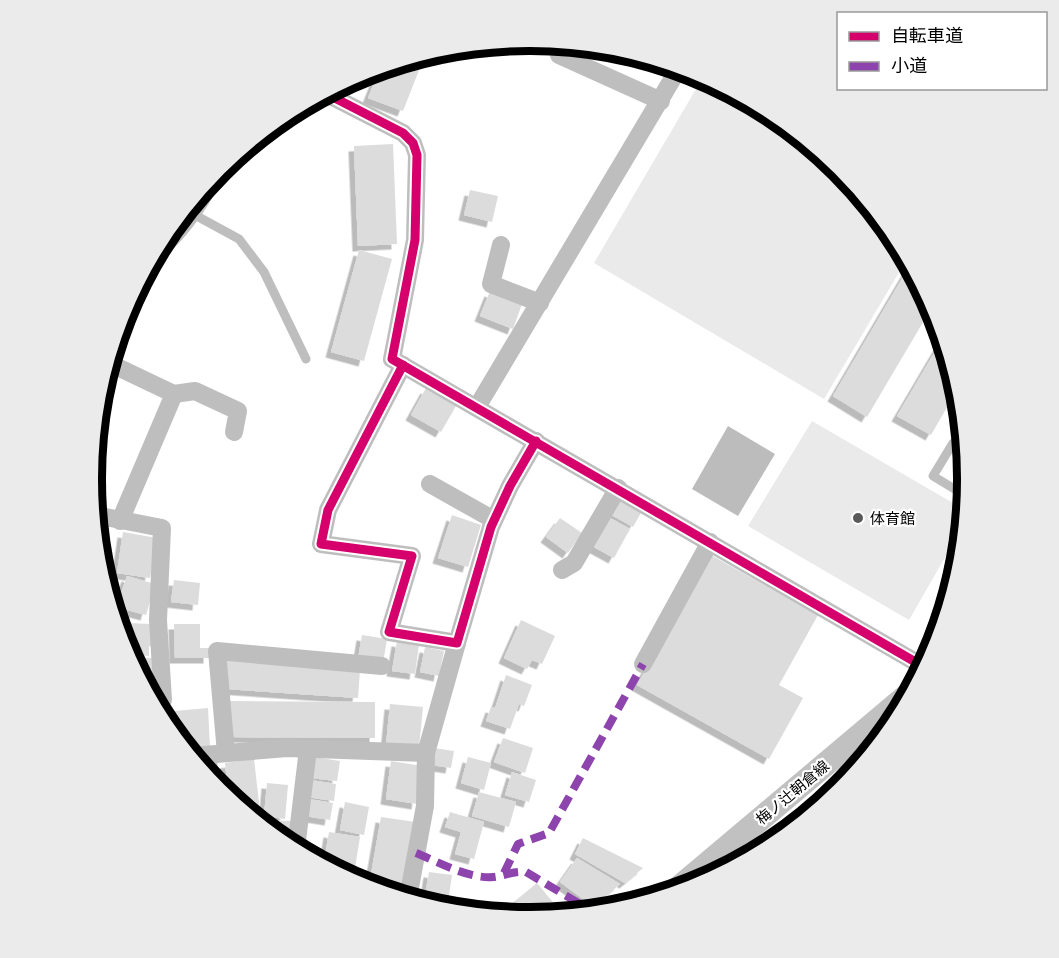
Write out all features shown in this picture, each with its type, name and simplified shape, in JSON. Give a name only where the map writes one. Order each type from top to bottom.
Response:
[{"type":"main road","name":"梅ノ辻朝倉線","points":[[697,872],[889,711]]},
{"type":"street","points":[[560,52],[559,55],[661,101]]},
{"type":"street","points":[[477,407],[674,77]]},
{"type":"street","points":[[335,98],[404,133],[413,143],[417,154],[415,240],[392,359],[916,662]]},
{"type":"street","points":[[501,245],[491,284],[540,303]]},
{"type":"street","points":[[403,365],[328,510],[321,544],[412,556],[389,632],[457,643]]},
{"type":"street","points":[[116,367],[174,394],[195,391],[238,411],[234,432]]},
{"type":"street","points":[[120,521],[174,394]]},
{"type":"street","points":[[410,889],[425,806],[426,753],[457,643],[494,519],[536,441]]},
{"type":"street","points":[[430,484],[494,519]]},
{"type":"street","points":[[562,570],[574,563],[618,488]]},
{"type":"street","points":[[103,517],[162,528],[158,620],[163,699]]},
{"type":"street","points":[[643,664],[710,542]]},
{"type":"street","points":[[382,666],[217,651],[209,755],[308,748],[426,753]]},
{"type":"street","points":[[297,838],[308,748]]},
{"type":"lane","points":[[193,214],[239,239],[264,272],[306,359]]},
{"type":"lane","points":[[956,445],[953,443],[933,476],[957,491]]},
{"type":"shaded area","points":[[698,86],[744,108],[812,157],[869,218],[902,268],[824,399],[594,263]]},
{"type":"shaded area","name":"体育館","points":[[812,421],[957,505],[952,545],[909,620],[748,526]]},
{"type":"shaded area","points":[[728,426],[775,454],[738,516],[692,489]]},
{"type":"building","points":[[421,66],[403,111],[368,98],[375,81]]},
{"type":"building","points":[[393,144],[397,244],[358,246],[354,146]]},
{"type":"building","points":[[470,190],[498,196],[492,222],[464,215]]},
{"type":"building","points":[[359,250],[392,259],[364,361],[331,352]]},
{"type":"building","points":[[905,274],[926,317],[867,417],[833,396]]},
{"type":"building","points":[[490,291],[522,304],[513,329],[480,316]]},
{"type":"building","points":[[937,348],[950,402],[931,435],[897,416]]},
{"type":"building","points":[[426,388],[456,406],[441,432],[411,415]]},
{"type":"building","points":[[619,498],[642,511],[633,527],[610,514]]},
{"type":"building","points":[[452,515],[481,525],[468,567],[438,558]]},
{"type":"building","points":[[560,518],[582,533],[568,553],[546,537]]},
{"type":"building","points":[[610,518],[630,529],[614,558],[594,547]]},
{"type":"building","points":[[104,525],[109,526],[106,541]]},
{"type":"building","points":[[123,532],[157,538],[150,578],[117,573]]},
{"type":"building","points":[[711,555],[818,615],[779,685],[803,698],[769,759],[637,685]]},
{"type":"building","points":[[127,576],[155,584],[146,615],[121,608],[119,599]]},
{"type":"building","points":[[174,580],[200,583],[198,605],[171,602]]},
{"type":"building","points":[[521,620],[555,636],[542,664],[532,660],[527,669],[504,658]]},
{"type":"building","points":[[128,623],[151,624],[152,647],[149,646],[149,656],[140,656]]},
{"type":"building","points":[[174,624],[200,624],[200,648],[209,648],[209,658],[175,658]]},
{"type":"building","points":[[362,635],[387,639],[383,663],[358,659]]},
{"type":"building","points":[[397,641],[419,644],[415,674],[392,671]]},
{"type":"building","points":[[425,647],[444,651],[439,676],[420,672]]},
{"type":"building","points":[[141,657],[152,658],[153,681]]},
{"type":"building","points":[[225,658],[360,670],[358,698],[225,689]]},
{"type":"building","points":[[506,675],[532,685],[524,706],[519,704],[510,729],[486,721],[491,707],[495,708]]},
{"type":"building","points":[[230,701],[375,702],[375,738],[230,737]]},
{"type":"building","points":[[390,704],[423,707],[419,748],[386,745]]},
{"type":"building","points":[[208,708],[210,748],[197,749],[176,719],[175,711]]},
{"type":"building","points":[[503,738],[533,748],[525,773],[494,762]]},
{"type":"building","points":[[434,748],[454,751],[451,768],[431,765]]},
{"type":"building","points":[[314,757],[340,761],[337,781],[310,778]]},
{"type":"building","points":[[468,757],[491,763],[484,790],[461,783]]},
{"type":"building","points":[[254,759],[260,811],[227,782],[225,763]]},
{"type":"building","points":[[391,761],[422,766],[417,804],[386,799]]},
{"type":"building","points":[[512,772],[536,780],[529,802],[505,795]]},
{"type":"building","points":[[310,780],[336,784],[334,801],[307,797]]},
{"type":"building","points":[[267,783],[288,785],[285,819],[264,815]]},
{"type":"building","points":[[479,792],[516,802],[509,827],[472,816]]},
{"type":"building","points":[[308,799],[333,803],[330,820],[305,816]]},
{"type":"building","points":[[345,802],[369,807],[364,835],[340,830]]},
{"type":"building","points":[[450,812],[484,822],[474,859],[455,854],[461,832],[445,827]]},
{"type":"building","points":[[381,817],[416,822],[405,888],[371,876]]},
{"type":"building","points":[[271,820],[291,821],[290,834]]},
{"type":"building","points":[[329,832],[360,837],[355,868],[325,855]]},
{"type":"building","points":[[583,838],[643,868],[625,883],[575,854]]},
{"type":"building","points":[[577,858],[620,884],[601,901],[588,903],[560,882]]},
{"type":"building","points":[[429,872],[452,875],[448,899],[426,894]]},
{"type":"building","points":[[537,883],[556,906],[530,907],[509,906]]},
{"type":"marked path","points":[[504,873],[518,844],[549,833],[643,664]]},
{"type":"marked path","points":[[416,853],[454,869],[483,877],[526,872],[579,904]]},
{"type":"cycle path","points":[[334,98],[403,133],[413,143],[417,155],[415,240],[392,359],[916,662]]},
{"type":"cycle path","points":[[403,365],[328,510],[321,544],[412,556],[389,632],[457,643],[491,527],[510,486],[536,441]]},
{"type":"place","name":"体育館","points":[[858,518]]}]
